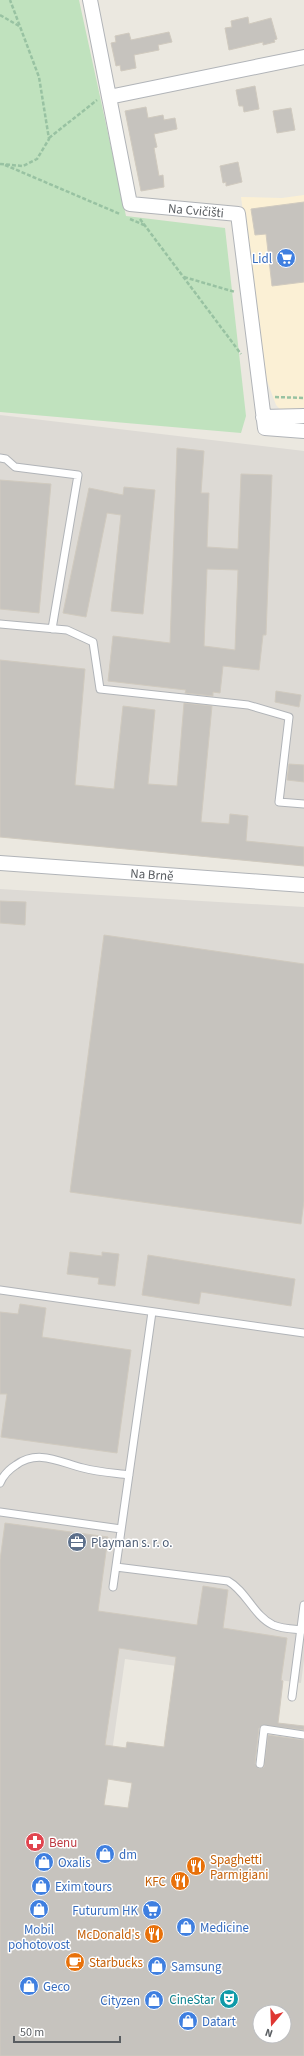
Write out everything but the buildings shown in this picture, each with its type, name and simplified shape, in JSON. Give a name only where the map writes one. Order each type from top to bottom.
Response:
[{"type":"street","points":[[90,0],[130,204]]},
{"type":"street","points":[[109,94],[304,57]]},
{"type":"street","name":"Na Cvičišti","points":[[130,204],[238,214],[263,417]]},
{"type":"street","points":[[304,416],[263,417],[264,428],[304,431]]},
{"type":"street","name":"Na Brně","points":[[0,863],[304,884]]},
{"type":"lane","points":[[0,458],[6,459],[15,467],[78,475],[52,628]]},
{"type":"lane","points":[[0,624],[67,630],[93,642],[100,689],[248,705],[288,717],[279,802],[304,804]]},
{"type":"lane","points":[[0,1290],[304,1333]]},
{"type":"lane","points":[[113,1587],[152,1312]]},
{"type":"lane","points":[[0,1483],[5,1474],[13,1466],[35,1456],[45,1457],[90,1469],[129,1475]]},
{"type":"lane","points":[[0,1512],[121,1529]]},
{"type":"lane","points":[[116,1567],[228,1581],[237,1588],[268,1623],[278,1627],[302,1630]]},
{"type":"lane","points":[[292,1697],[302,1630],[304,1605]]},
{"type":"lane","points":[[260,1764],[264,1729],[304,1735]]},
{"type":"path","points":[[10,0],[39,77],[49,139]]},
{"type":"path","points":[[0,15],[20,26]]},
{"type":"path","points":[[1,164],[23,166],[38,159],[49,139],[109,94]]},
{"type":"path","points":[[1,164],[144,225]]},
{"type":"path","points":[[130,204],[234,345]]},
{"type":"path","points":[[184,277],[249,296]]},
{"type":"path","points":[[261,397],[304,398]]},
{"type":"shaded area","points":[[304,195],[304,412],[282,411],[276,405],[264,373],[241,197],[282,198]]},
{"type":"shaded area","points":[[0,415],[304,451],[304,863],[0,834]]},
{"type":"shaded area","points":[[0,889],[304,907],[304,1660],[301,1683],[125,1659],[106,1795],[0,1781]]},
{"type":"green space","points":[[0,0],[79,0],[126,216],[225,228],[246,416],[241,433],[0,412]]},
{"type":"place","name":"Lidl","points":[[286,258]]},
{"type":"place","name":"Playman s. r. o.","points":[[77,1542]]},
{"type":"place","name":"Benu","points":[[35,1842]]},
{"type":"place","name":"dm","points":[[105,1854]]},
{"type":"place","name":"Oxalis","points":[[44,1862]]},
{"type":"place","name":"Spaghetti Parmigiani","points":[[196,1866]]},
{"type":"place","name":"KFC","points":[[180,1881]]},
{"type":"place","name":"Exim tours","points":[[41,1886]]},
{"type":"place","name":"Mobil pohotovost","points":[[39,1909]]},
{"type":"place","name":"Futurum HK","points":[[152,1910]]},
{"type":"place","name":"Medicine","points":[[186,1927]]},
{"type":"place","name":"McDonald's","points":[[154,1934]]},
{"type":"place","name":"Starbucks","points":[[75,1962]]},
{"type":"place","name":"Samsung","points":[[157,1966]]},
{"type":"place","name":"Geco","points":[[29,1986]]},
{"type":"place","name":"CineStar","points":[[229,1999]]},
{"type":"place","name":"Cityzen","points":[[154,2000]]},
{"type":"place","name":"Datart","points":[[188,2021]]}]
